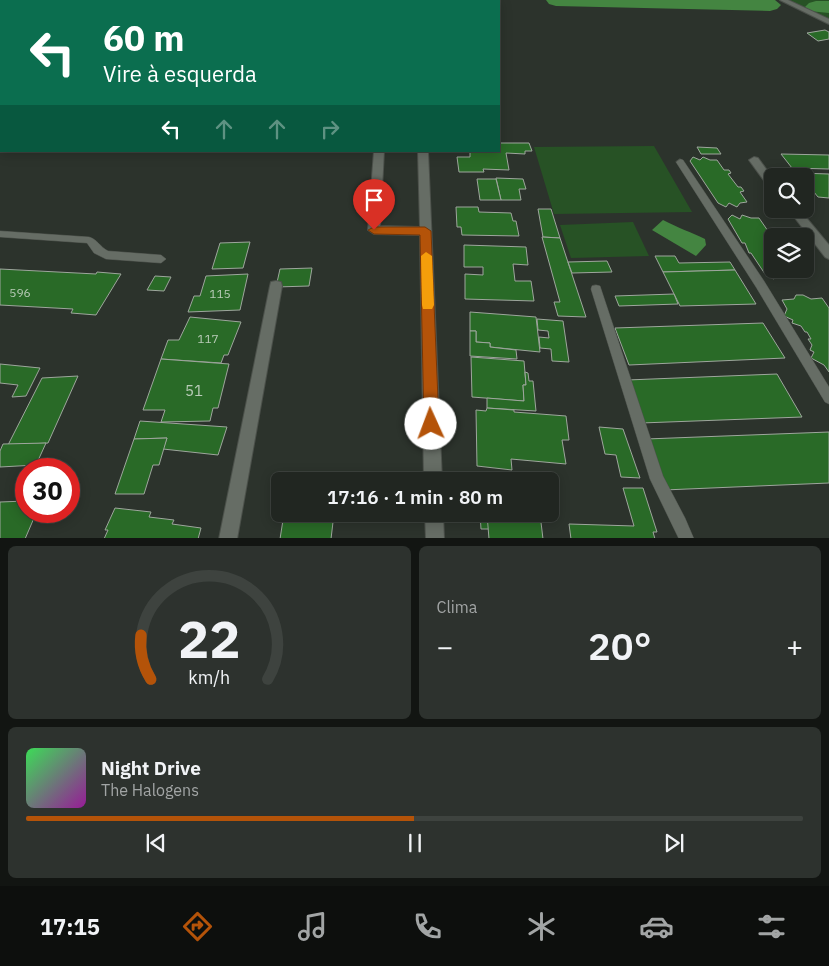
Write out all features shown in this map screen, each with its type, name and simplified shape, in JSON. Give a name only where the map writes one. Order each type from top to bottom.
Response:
[{"type":"street","points":[[782,0],[829,22]]},
{"type":"street","points":[[379,152],[374,230],[425,231]]},
{"type":"street","points":[[423,152],[433,472]]},
{"type":"street","points":[[754,160],[764,173]]},
{"type":"street","points":[[799,218],[829,254]]},
{"type":"street","points":[[228,538],[276,286]]},
{"type":"street","points":[[434,522],[435,538]]},
{"type":"lane","points":[[680,162],[760,284],[829,398]]},
{"type":"lane","points":[[0,234],[88,240],[94,244],[96,250],[106,255],[161,259]]},
{"type":"lane","points":[[596,288],[657,479],[679,516],[687,538]]},
{"type":"shaded area","points":[[788,0],[829,0],[829,19]]},
{"type":"shaded area","points":[[654,146],[692,212],[554,214],[534,147]]},
{"type":"shaded area","points":[[663,220],[705,239],[706,245],[696,256],[652,230]]},
{"type":"shaded area","points":[[633,222],[649,256],[571,258],[560,225]]},
{"type":"building","points":[[825,30],[829,32],[829,39],[818,41],[807,33]]},
{"type":"building","points":[[500,143],[529,143],[532,151],[525,151],[525,154],[506,153],[509,170],[483,169],[484,172],[459,172],[457,157],[470,157],[470,152],[500,152]]},
{"type":"building","points":[[697,147],[717,148],[721,154],[701,154]]},
{"type":"building","points":[[781,154],[829,155],[829,169],[792,168]]},
{"type":"building","points":[[693,157],[700,160],[703,157],[717,160],[724,170],[729,170],[731,173],[728,174],[738,187],[741,187],[744,191],[740,192],[747,202],[740,203],[737,207],[729,203],[726,207],[718,203],[690,161]]},
{"type":"building","points":[[814,174],[829,174],[829,198],[818,197],[814,192]]},
{"type":"building","points":[[496,178],[523,179],[526,189],[519,189],[521,200],[501,200]]},
{"type":"building","points":[[477,179],[496,179],[501,200],[480,200]]},
{"type":"building","points":[[456,207],[478,207],[479,212],[511,213],[513,221],[516,221],[519,236],[462,235],[461,227],[457,227]]},
{"type":"building","points":[[538,209],[551,209],[560,238],[543,237]]},
{"type":"building","points":[[732,215],[740,219],[742,215],[759,218],[766,228],[764,228],[764,272],[751,253],[749,253],[745,243],[742,243],[728,219]]},
{"type":"building","points":[[542,237],[560,238],[586,317],[558,316],[554,302],[560,302]]},
{"type":"building","points":[[250,242],[243,268],[212,269],[220,243]]},
{"type":"building","points":[[464,245],[526,247],[528,265],[513,264],[515,281],[531,281],[534,301],[465,299],[465,274],[483,275],[483,267],[464,267]]},
{"type":"building","points":[[655,256],[675,256],[679,263],[730,262],[735,270],[663,272]]},
{"type":"building","points":[[607,261],[612,272],[572,273],[568,262]]},
{"type":"building","points":[[312,268],[309,286],[276,287],[280,269]]},
{"type":"building","points":[[0,269],[121,274],[96,315],[71,313],[73,309],[0,305]]},
{"type":"building","points":[[735,270],[756,304],[680,306],[663,272]]},
{"type":"building","points":[[248,274],[240,310],[188,312],[194,296],[200,296],[206,276]]},
{"type":"building","points":[[155,276],[171,277],[164,291],[147,290]]},
{"type":"building","points":[[674,294],[678,304],[619,306],[615,296]]},
{"type":"building","points":[[796,295],[803,295],[811,299],[822,298],[829,308],[829,372],[824,365],[811,358],[814,352],[810,350],[812,345],[808,339],[811,339],[807,332],[801,326],[792,323],[793,320],[784,316],[787,309],[782,300],[794,299]]},
{"type":"building","points":[[470,312],[536,317],[540,352],[490,347],[490,343],[476,342],[476,331],[470,331]]},
{"type":"building","points":[[190,317],[241,322],[228,355],[224,355],[221,363],[161,359],[168,340],[179,340]]},
{"type":"building","points":[[537,319],[563,321],[569,362],[552,361],[551,349],[540,348],[539,337],[549,338],[548,331],[538,330]]},
{"type":"building","points":[[763,323],[785,358],[629,365],[615,328]]},
{"type":"building","points":[[470,331],[476,331],[476,342],[490,343],[490,347],[516,350],[517,359],[470,356]]},
{"type":"building","points":[[471,357],[524,361],[526,385],[523,385],[524,401],[472,397]]},
{"type":"building","points":[[161,359],[229,364],[218,408],[213,408],[210,421],[161,422],[165,410],[143,410]]},
{"type":"building","points":[[0,364],[40,368],[26,396],[12,397],[18,385],[0,383]]},
{"type":"building","points":[[525,372],[528,373],[529,381],[533,381],[536,411],[487,408],[487,398],[524,401],[523,385],[526,385]]},
{"type":"building","points":[[777,374],[802,417],[641,423],[627,380]]},
{"type":"building","points":[[78,376],[48,443],[8,445],[42,378]]},
{"type":"building","points":[[487,408],[566,416],[569,440],[562,440],[566,464],[511,459],[512,470],[477,466],[476,410],[486,411]]},
{"type":"building","points":[[140,421],[227,427],[218,455],[163,449],[167,438],[134,439]]},
{"type":"building","points":[[599,427],[623,429],[640,478],[621,477],[616,455],[605,454]]},
{"type":"building","points":[[829,432],[829,483],[664,490],[646,439]]},
{"type":"building","points":[[167,438],[159,465],[153,465],[144,494],[115,494],[134,439]]},
{"type":"building","points":[[46,443],[39,458],[15,458],[15,466],[0,467],[0,451],[3,444]]},
{"type":"building","points":[[623,488],[643,488],[657,532],[653,532],[655,538],[571,538],[569,524],[634,526]]},
{"type":"building","points":[[15,501],[15,523],[32,523],[25,538],[0,538],[0,502]]},
{"type":"building","points":[[115,508],[151,512],[149,517],[174,520],[172,524],[201,528],[198,538],[104,538],[108,530],[105,530]]},
{"type":"building","points":[[283,522],[333,522],[331,538],[280,538]]},
{"type":"building","points":[[481,522],[488,522],[489,529],[481,529]]},
{"type":"building","points":[[488,522],[541,522],[543,538],[489,538]]},
{"type":"waterway","points":[[556,0],[770,5]]},
{"type":"waterway","points":[[816,7],[829,7]]},
{"type":"slow traffic","points":[[426,256],[428,305]]},
{"type":"route","points":[[374,230],[425,231],[431,424]]}]
